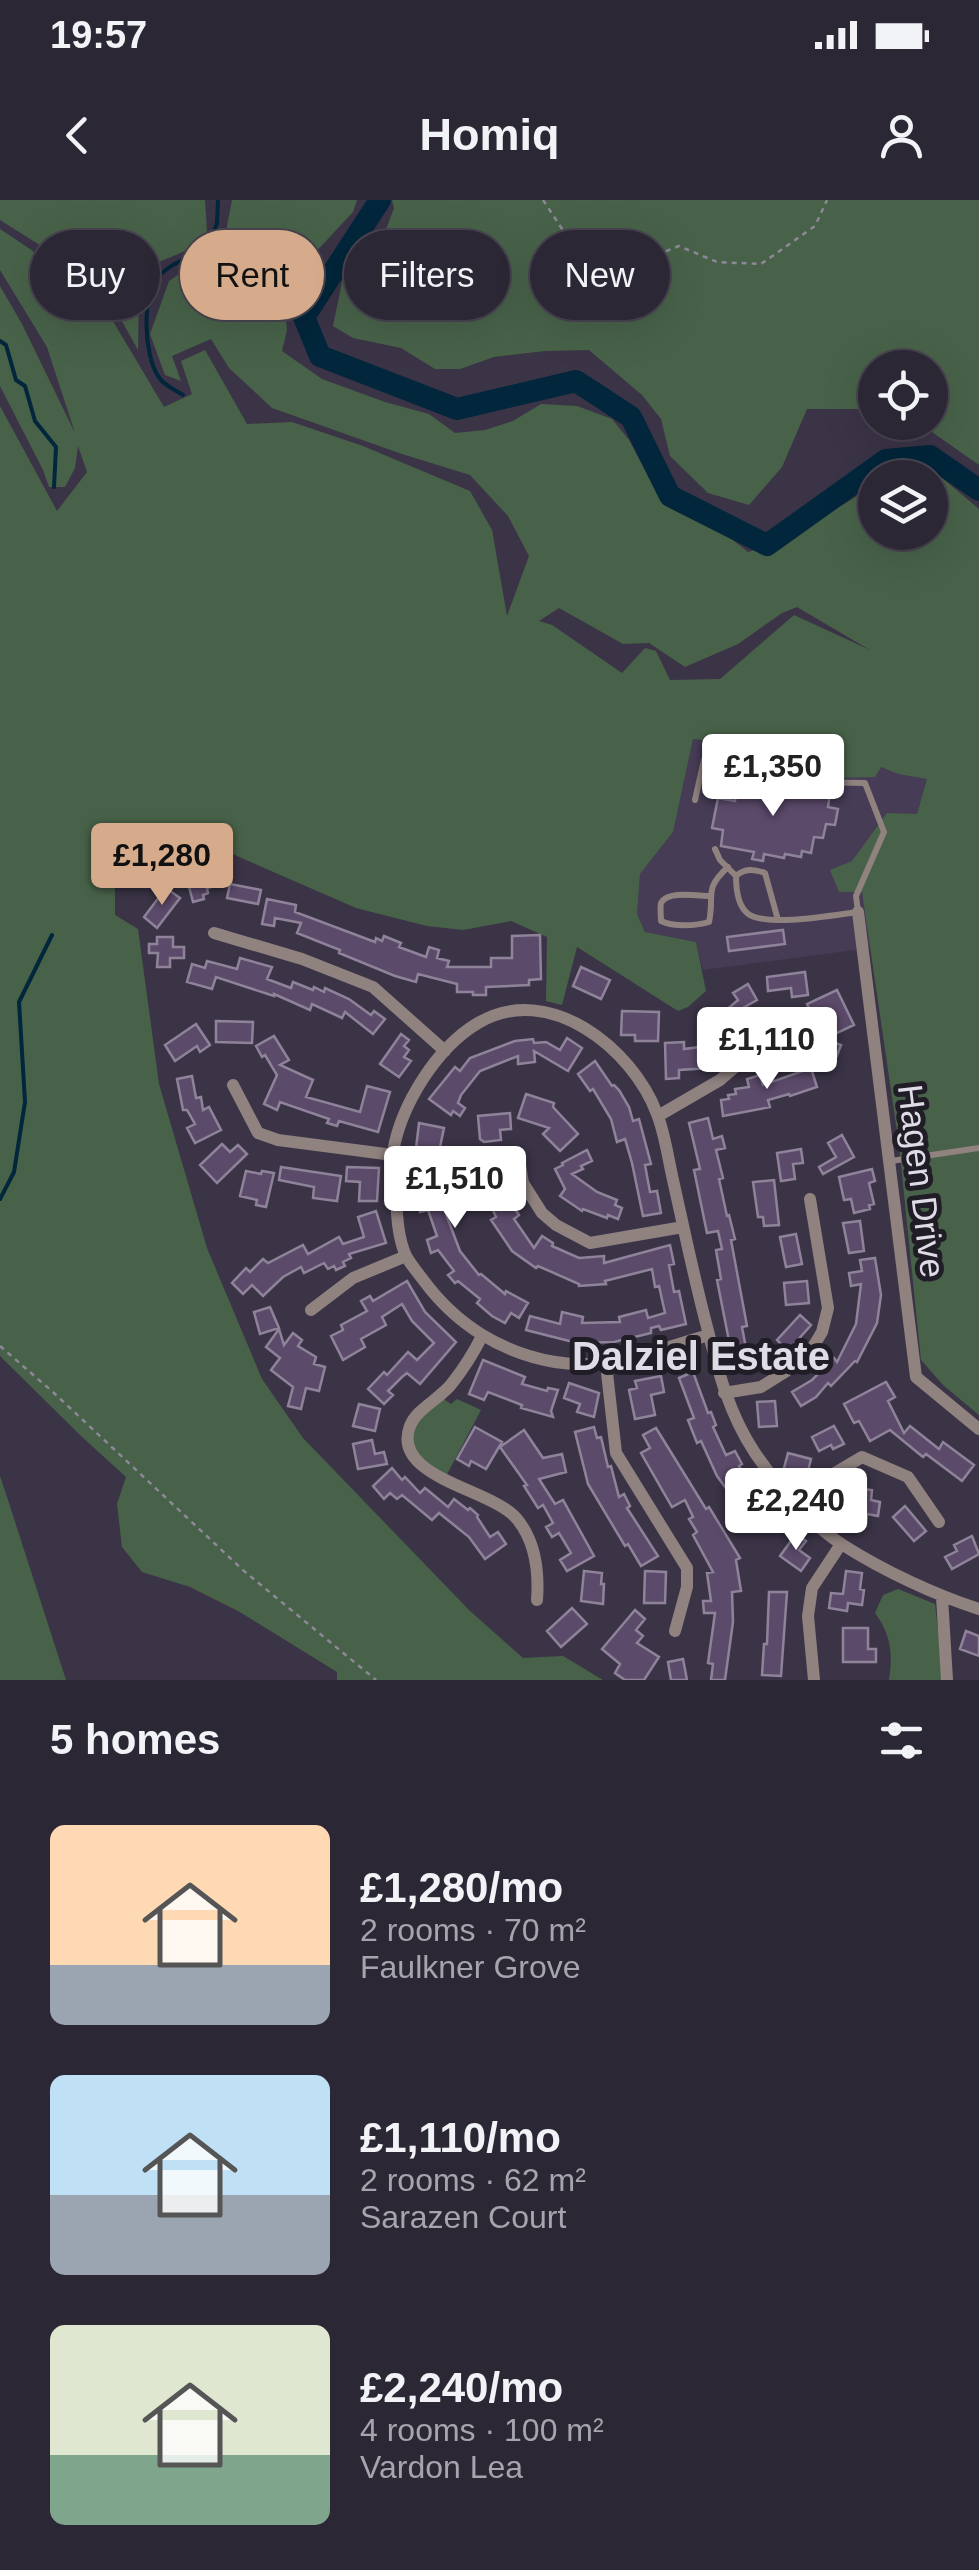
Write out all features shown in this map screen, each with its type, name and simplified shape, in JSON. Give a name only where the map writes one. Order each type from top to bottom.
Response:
[{"type":"street","name":"Hagen Drive","points":[[858,912],[916,1378],[979,1429]]},
{"type":"street","points":[[214,933],[302,958],[373,987],[446,1051]]},
{"type":"street","points":[[709,1335],[606,1364],[580,1366],[517,1352],[482,1336],[441,1304],[406,1256],[398,1227],[393,1155],[411,1096],[446,1051],[478,1023],[502,1014],[531,1011],[558,1016],[585,1028],[620,1054],[643,1083],[658,1116],[724,1393],[754,1452],[798,1506],[840,1544],[942,1597],[979,1609]]},
{"type":"street","points":[[658,1116],[720,1080],[774,1032]]},
{"type":"street","points":[[232,1086],[258,1133],[278,1140],[393,1155]]},
{"type":"street","points":[[520,1166],[523,1183],[542,1213],[590,1243],[683,1227]]},
{"type":"street","points":[[724,1393],[760,1388],[810,1352],[822,1332],[828,1308],[810,1198]]},
{"type":"street","points":[[311,1310],[353,1278],[406,1256]]},
{"type":"street","points":[[482,1336],[452,1384],[413,1420],[408,1430],[408,1446],[416,1462],[437,1476],[496,1502],[516,1517],[536,1559],[538,1600]]},
{"type":"street","points":[[606,1364],[616,1453],[687,1568],[687,1586],[675,1631]]},
{"type":"street","points":[[798,1506],[830,1476],[862,1457],[908,1478],[938,1522]]},
{"type":"street","points":[[814,1680],[808,1616],[812,1588],[840,1544]]},
{"type":"street","points":[[942,1597],[948,1680]]},
{"type":"lane","points":[[695,800],[704,760],[711,759],[805,782],[865,783],[884,832],[856,896],[858,912],[778,920],[754,918],[738,899],[736,876],[715,849]]},
{"type":"lane","points":[[710,896],[663,899],[661,921],[709,922],[714,880],[728,867]]},
{"type":"lane","points":[[736,876],[742,870],[765,873],[778,920]]},
{"type":"lane","points":[[890,1161],[979,1148]]},
{"type":"path","points":[[544,200],[589,265],[624,268],[679,246],[717,262],[761,264],[815,226],[827,200]]},
{"type":"path","points":[[0,1346],[244,1571],[376,1680]]},
{"type":"shaded area","points":[[693,739],[742,745],[781,761],[815,782],[880,767],[927,779],[917,815],[887,813],[852,862],[862,892],[870,948],[703,970],[696,942],[645,932],[637,914],[640,874],[673,832]]},
{"type":"green space","points":[[0,200],[205,200],[207,230],[180,230],[180,253],[160,262],[160,230],[30,230],[30,239],[0,220]]},
{"type":"green space","points":[[232,200],[357,200],[353,212],[324,243],[324,230],[226,230]]},
{"type":"green space","points":[[392,200],[979,200],[979,465],[943,440],[948,440],[948,350],[858,350],[858,409],[807,409],[782,467],[749,505],[708,493],[670,456],[661,419],[642,395],[589,350],[494,357],[460,369],[435,369],[401,348],[353,338],[333,326],[344,280],[344,320],[510,320],[510,230],[386,230],[394,208]]},
{"type":"green space","points":[[0,229],[30,249],[30,319],[0,270]]},
{"type":"green space","points":[[180,273],[180,320],[286,320],[282,351],[322,379],[429,414],[455,433],[485,430],[513,421],[541,404],[577,406],[612,419],[629,440],[661,501],[718,528],[748,552],[789,538],[858,495],[858,550],[948,550],[948,483],[979,509],[979,1415],[943,1385],[921,1360],[899,1145],[862,892],[839,892],[830,870],[852,861],[887,813],[917,814],[927,779],[881,767],[875,777],[815,782],[781,761],[742,745],[693,739],[673,832],[640,874],[637,914],[645,932],[696,942],[706,991],[678,1011],[577,947],[562,1005],[546,1001],[547,937],[511,921],[463,930],[427,926],[356,908],[221,849],[115,867],[115,915],[138,929],[159,1084],[207,1248],[262,1379],[303,1438],[470,1611],[523,1658],[563,1656],[603,1680],[337,1680],[337,1672],[238,1611],[190,1587],[142,1572],[122,1547],[117,1504],[126,1477],[0,1356],[0,406],[57,511],[87,472],[78,446],[75,468],[65,487],[49,487],[0,386],[0,286],[75,433],[47,347],[31,320],[112,320],[164,407],[192,394],[181,361],[205,350],[247,424],[292,422],[363,446],[470,491],[492,530],[507,616],[529,556],[508,516],[470,475],[272,408],[229,368],[211,339],[172,356],[181,381],[165,375],[150,334],[155,320],[160,320],[160,306],[169,281]],"holes":[[[797,607],[870,650],[794,615],[720,679],[670,680],[656,651],[645,648],[622,673],[552,625],[539,621],[559,608],[623,644],[649,643],[685,667],[738,644]]]},
{"type":"green space","points":[[121,320],[138,320],[138,350]]},
{"type":"green space","points":[[442,1398],[451,1404],[457,1399],[481,1410],[445,1478],[436,1474],[412,1447],[416,1422]]},
{"type":"green space","points":[[0,1476],[7,1497],[66,1680],[0,1680]]},
{"type":"green space","points":[[898,1589],[935,1604],[944,1680],[889,1680],[889,1645],[875,1613],[883,1595]]},
{"type":"building","points":[[739,777],[830,794],[828,807],[838,809],[835,825],[826,824],[823,838],[814,837],[811,853],[802,851],[801,857],[764,854],[763,861],[752,859],[754,852],[721,846],[723,830],[712,828],[718,798],[735,801]]},
{"type":"building","points":[[219,871],[222,884],[207,888],[204,899],[193,902],[187,879]]},
{"type":"building","points":[[230,884],[261,890],[258,904],[227,898]]},
{"type":"building","points":[[166,888],[180,898],[157,928],[144,917]]},
{"type":"building","points":[[267,899],[296,905],[295,912],[375,942],[376,938],[382,941],[384,936],[401,943],[399,947],[426,957],[429,947],[439,950],[437,958],[449,961],[447,967],[491,967],[491,958],[512,958],[512,936],[540,935],[541,979],[529,980],[529,985],[486,987],[486,995],[473,995],[457,992],[457,984],[418,974],[416,982],[395,976],[297,933],[301,923],[275,918],[274,926],[262,924]]},
{"type":"building","points":[[783,930],[785,944],[729,951],[727,937]]},
{"type":"building","points":[[157,937],[173,937],[173,947],[184,947],[184,958],[170,958],[170,967],[157,967],[158,953],[149,953],[149,944],[157,944]]},
{"type":"building","points":[[240,958],[272,967],[267,979],[291,988],[293,982],[313,990],[314,987],[324,992],[325,988],[385,1019],[373,1034],[345,1012],[342,1018],[312,1004],[310,1010],[274,994],[216,977],[212,989],[187,982],[192,964],[205,968],[207,961],[237,969]]},
{"type":"building","points":[[581,967],[610,980],[601,999],[573,986]]},
{"type":"building","points":[[805,972],[808,995],[792,997],[791,988],[768,991],[767,977]]},
{"type":"building","points":[[748,984],[757,1000],[732,1014],[744,1028],[709,1058],[710,1068],[679,1070],[679,1078],[666,1079],[665,1043],[684,1042],[684,1049],[714,1045],[707,1037],[715,1030],[710,1024],[738,1000],[733,993]]},
{"type":"building","points":[[837,990],[854,1025],[824,1039],[841,1045],[833,1066],[806,1056],[811,1043],[829,1050],[807,1004]]},
{"type":"building","points":[[622,1011],[659,1012],[658,1041],[635,1041],[635,1035],[621,1035]]},
{"type":"building","points":[[216,1021],[253,1022],[252,1043],[216,1042]]},
{"type":"building","points":[[196,1024],[210,1045],[200,1052],[197,1046],[175,1061],[165,1045]]},
{"type":"building","points":[[401,1034],[409,1040],[404,1046],[409,1050],[404,1057],[411,1061],[399,1077],[380,1064]]},
{"type":"building","points":[[274,1036],[289,1060],[280,1065],[313,1080],[306,1097],[360,1112],[367,1086],[390,1092],[378,1132],[339,1121],[337,1126],[327,1123],[329,1119],[280,1102],[277,1110],[264,1104],[277,1075],[256,1046]]},
{"type":"building","points":[[567,1038],[582,1048],[568,1071],[534,1051],[535,1062],[518,1064],[518,1056],[480,1071],[461,1095],[458,1103],[465,1108],[460,1116],[453,1111],[451,1115],[429,1099],[455,1067],[460,1071],[470,1058],[515,1041],[533,1039],[534,1043],[546,1042],[560,1050]]},
{"type":"building","points":[[595,1061],[619,1090],[633,1121],[639,1119],[651,1164],[645,1165],[650,1192],[657,1191],[661,1213],[643,1216],[625,1139],[617,1142],[611,1119],[593,1089],[590,1091],[578,1074]]},
{"type":"building","points":[[811,1068],[817,1087],[768,1100],[770,1107],[723,1116],[721,1100],[736,1094],[735,1089],[749,1087],[747,1079],[760,1075],[763,1085]]},
{"type":"building","points":[[192,1076],[196,1098],[201,1097],[203,1110],[209,1107],[221,1130],[195,1143],[187,1128],[195,1124],[187,1110],[183,1110],[177,1079]]},
{"type":"building","points":[[526,1094],[554,1103],[553,1107],[578,1134],[560,1151],[543,1134],[549,1128],[518,1118]]},
{"type":"building","points":[[510,1113],[511,1129],[500,1130],[501,1140],[480,1139],[478,1116]]},
{"type":"building","points":[[708,1118],[713,1139],[722,1136],[725,1148],[716,1150],[723,1178],[719,1179],[735,1239],[731,1240],[747,1326],[742,1327],[746,1348],[762,1345],[765,1360],[730,1370],[726,1346],[730,1346],[717,1280],[721,1279],[716,1250],[722,1249],[718,1231],[707,1233],[694,1170],[700,1169],[689,1123]]},
{"type":"building","points":[[419,1123],[444,1128],[439,1152],[444,1152],[442,1167],[433,1165],[460,1251],[479,1275],[505,1294],[506,1291],[528,1303],[519,1318],[511,1313],[505,1323],[492,1316],[477,1303],[480,1299],[448,1275],[454,1271],[438,1250],[431,1253],[427,1240],[437,1236],[428,1210],[420,1212],[418,1202],[426,1199],[420,1175],[413,1174]]},
{"type":"building","points":[[842,1135],[854,1157],[823,1174],[819,1167],[836,1157],[828,1143]]},
{"type":"building","points":[[222,1144],[230,1152],[238,1145],[247,1154],[217,1183],[200,1165]]},
{"type":"building","points":[[801,1149],[803,1163],[793,1164],[795,1179],[781,1181],[777,1153]]},
{"type":"building","points":[[587,1150],[592,1161],[572,1174],[597,1192],[617,1200],[615,1205],[622,1208],[618,1219],[582,1211],[560,1196],[565,1189],[555,1169]]},
{"type":"building","points":[[484,1151],[492,1178],[508,1209],[513,1206],[519,1215],[514,1219],[534,1248],[542,1236],[552,1246],[579,1258],[604,1256],[604,1263],[670,1245],[674,1292],[679,1291],[686,1324],[661,1330],[659,1326],[651,1328],[651,1333],[614,1342],[577,1343],[526,1330],[530,1316],[560,1324],[562,1312],[583,1317],[582,1323],[620,1322],[619,1317],[646,1310],[648,1318],[665,1313],[652,1269],[605,1281],[606,1284],[579,1286],[536,1268],[512,1251],[491,1220],[496,1217],[486,1194],[468,1202],[462,1191],[477,1184],[468,1155]]},
{"type":"building","points":[[281,1167],[341,1176],[337,1201],[313,1198],[314,1187],[279,1180]]},
{"type":"building","points":[[347,1167],[379,1168],[377,1201],[359,1201],[360,1182],[346,1181]]},
{"type":"building","points":[[872,1169],[875,1181],[869,1183],[874,1204],[854,1213],[851,1199],[844,1200],[839,1177]]},
{"type":"building","points":[[246,1171],[274,1173],[266,1207],[240,1196]]},
{"type":"building","points":[[774,1180],[779,1225],[764,1226],[763,1217],[758,1217],[753,1182]]},
{"type":"building","points":[[376,1211],[386,1243],[349,1254],[351,1258],[343,1262],[345,1266],[328,1269],[324,1263],[304,1273],[301,1267],[263,1296],[252,1285],[243,1294],[232,1283],[246,1268],[250,1272],[263,1259],[268,1263],[303,1245],[308,1254],[339,1237],[343,1244],[364,1237],[358,1217]]},
{"type":"building","points":[[860,1221],[864,1251],[849,1253],[843,1223]]},
{"type":"building","points":[[796,1234],[802,1264],[786,1267],[780,1237]]},
{"type":"building","points":[[875,1258],[881,1295],[877,1323],[857,1362],[801,1406],[792,1392],[812,1380],[834,1358],[837,1362],[856,1324],[861,1284],[851,1286],[849,1273],[862,1271],[860,1260]]},
{"type":"building","points":[[407,1281],[425,1312],[456,1342],[420,1384],[407,1373],[402,1377],[388,1391],[393,1395],[384,1404],[368,1389],[408,1352],[417,1360],[434,1343],[412,1321],[402,1304],[382,1317],[386,1325],[361,1339],[365,1347],[343,1360],[331,1336],[343,1330],[341,1325],[367,1311],[361,1301],[370,1296],[373,1301]]},
{"type":"building","points":[[807,1281],[809,1303],[786,1305],[784,1283]]},
{"type":"building","points":[[270,1307],[279,1328],[260,1334],[254,1312]]},
{"type":"building","points":[[800,1315],[811,1325],[788,1351],[777,1340]]},
{"type":"building","points":[[279,1329],[284,1345],[293,1333],[302,1340],[298,1346],[316,1357],[314,1364],[325,1367],[319,1391],[306,1388],[301,1409],[288,1406],[293,1387],[271,1370],[280,1358],[266,1347]]},
{"type":"building","points":[[483,1360],[525,1377],[522,1384],[558,1390],[551,1411],[553,1417],[521,1408],[522,1405],[488,1392],[484,1400],[469,1394]]},
{"type":"building","points":[[693,1372],[726,1455],[735,1451],[747,1479],[743,1482],[758,1506],[766,1502],[774,1516],[762,1523],[758,1516],[750,1521],[717,1476],[701,1441],[697,1443],[688,1420],[694,1418],[679,1378]]},
{"type":"building","points":[[661,1376],[664,1392],[651,1395],[655,1415],[635,1419],[629,1390],[637,1388],[635,1381]]},
{"type":"building","points":[[886,1382],[895,1397],[888,1401],[904,1433],[910,1426],[939,1449],[943,1442],[974,1465],[962,1481],[890,1430],[870,1441],[859,1421],[854,1423],[844,1404]]},
{"type":"building","points":[[569,1383],[599,1393],[594,1417],[577,1412],[580,1404],[564,1398]]},
{"type":"building","points":[[775,1401],[777,1426],[759,1427],[757,1402]]},
{"type":"building","points":[[359,1404],[380,1409],[375,1431],[353,1426]]},
{"type":"building","points":[[834,1426],[844,1444],[819,1451],[812,1437]]},
{"type":"building","points":[[475,1427],[502,1442],[486,1469],[457,1459]]},
{"type":"building","points":[[594,1427],[597,1438],[601,1437],[619,1497],[624,1494],[630,1506],[627,1508],[658,1556],[641,1566],[588,1484],[575,1432]]},
{"type":"building","points":[[656,1428],[740,1558],[736,1560],[741,1591],[732,1592],[733,1622],[725,1680],[711,1680],[713,1664],[708,1663],[715,1613],[704,1613],[703,1601],[711,1601],[707,1573],[713,1572],[693,1535],[697,1532],[689,1519],[693,1517],[685,1500],[672,1507],[641,1453],[650,1448],[643,1435]]},
{"type":"building","points":[[524,1430],[543,1458],[562,1454],[566,1472],[539,1479],[555,1504],[563,1500],[594,1556],[567,1571],[560,1560],[571,1553],[559,1533],[552,1537],[546,1527],[553,1523],[543,1505],[538,1508],[500,1447]]},
{"type":"building","points":[[372,1440],[375,1454],[384,1452],[387,1464],[358,1469],[353,1444]]},
{"type":"building","points":[[788,1453],[811,1459],[806,1479],[784,1468]]},
{"type":"building","points":[[392,1468],[420,1493],[425,1488],[448,1507],[454,1499],[470,1508],[490,1537],[498,1532],[506,1544],[485,1559],[469,1537],[439,1513],[432,1520],[402,1495],[397,1499],[390,1493],[384,1499],[373,1486]]},
{"type":"building","points":[[853,1488],[872,1490],[871,1500],[880,1502],[878,1516],[867,1514],[866,1525],[831,1520],[835,1493],[851,1495]]},
{"type":"building","points":[[905,1506],[926,1531],[914,1541],[893,1517]]},
{"type":"building","points":[[796,1534],[806,1541],[799,1550],[810,1558],[801,1571],[780,1556]]},
{"type":"building","points":[[972,1536],[979,1554],[952,1569],[945,1557],[957,1551],[954,1545]]},
{"type":"building","points":[[584,1571],[602,1573],[603,1604],[581,1601]]},
{"type":"building","points":[[645,1571],[666,1572],[665,1603],[644,1603]]},
{"type":"building","points":[[846,1571],[862,1573],[862,1605],[848,1603],[847,1611],[829,1608],[831,1593],[843,1594]]},
{"type":"building","points":[[769,1592],[787,1592],[781,1676],[762,1675]]},
{"type":"building","points":[[572,1608],[587,1624],[561,1647],[547,1631]]},
{"type":"building","points":[[635,1610],[645,1619],[636,1630],[643,1636],[637,1643],[659,1657],[644,1680],[625,1680],[615,1673],[620,1664],[602,1649]]},
{"type":"building","points":[[843,1628],[868,1628],[868,1649],[876,1649],[876,1662],[843,1662]]},
{"type":"building","points":[[966,1631],[979,1636],[979,1656],[960,1649]]},
{"type":"building","points":[[683,1659],[687,1680],[671,1680],[668,1662]]},
{"type":"waterway","points":[[183,395],[163,382],[153,366],[146,326],[149,297],[164,271],[208,249],[217,223],[218,200]]},
{"type":"waterway","points":[[380,200],[304,317],[320,356],[457,409],[576,381],[631,417],[670,496],[767,545],[886,460],[930,456],[979,490]]},
{"type":"waterway","points":[[0,341],[6,345],[16,380],[25,386],[35,421],[56,447],[54,487]]},
{"type":"waterway","points":[[0,1199],[14,1172],[25,1102],[19,1002],[52,935]]},
{"type":"district","name":"Dalziel Estate","points":[[701,1356]]}]
